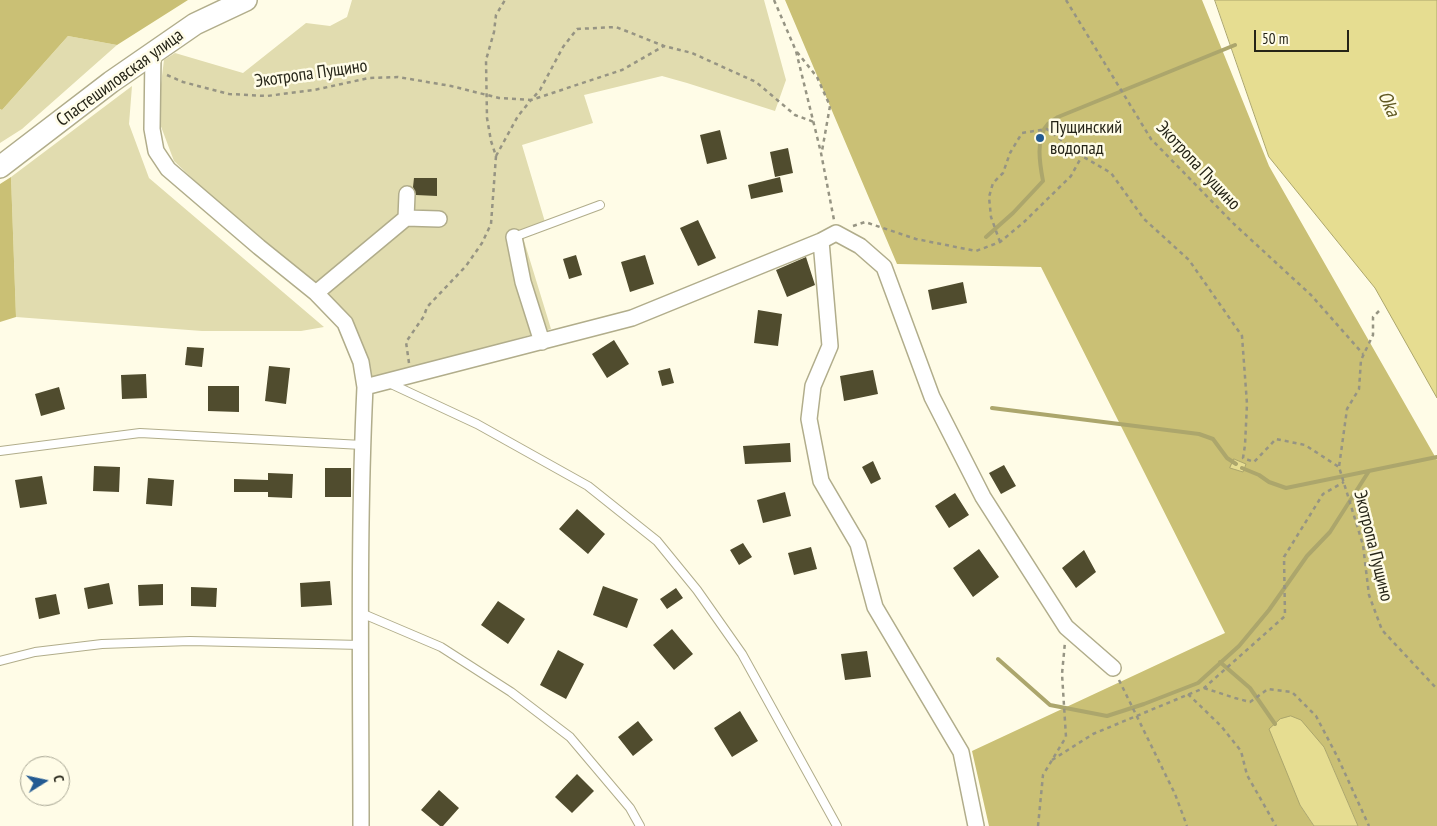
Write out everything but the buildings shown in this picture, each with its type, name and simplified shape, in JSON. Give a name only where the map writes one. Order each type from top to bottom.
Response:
[{"type":"street","name":"Спастешиловская улица","points":[[0,167],[152,53],[195,24],[246,0]]},
{"type":"street","points":[[152,53],[152,129],[156,151],[168,169],[316,293],[345,323],[361,362],[365,387],[362,445],[360,613],[361,826]]},
{"type":"street","points":[[406,218],[407,194]]},
{"type":"street","points":[[316,293],[406,218],[439,219]]},
{"type":"street","points":[[365,387],[632,318],[821,241],[836,233],[860,246],[884,266],[932,397],[983,497],[1066,626],[1113,668]]},
{"type":"street","points":[[514,237],[523,282],[542,342]]},
{"type":"street","points":[[821,241],[830,346],[813,386],[809,419],[822,481],[858,544],[875,607],[961,752],[976,826]]},
{"type":"lane","points":[[514,237],[600,204]]},
{"type":"lane","points":[[388,382],[477,424],[588,486],[657,541],[697,590],[742,654],[837,826]]},
{"type":"lane","points":[[0,451],[140,433],[362,445]]},
{"type":"lane","points":[[360,613],[441,647],[511,692],[548,720],[570,737],[630,808],[640,826]]},
{"type":"lane","points":[[0,661],[35,652],[102,644],[190,641],[361,645]]},
{"type":"path","points":[[408,377],[410,360],[406,342],[424,316],[427,307],[466,266],[482,243],[491,224],[496,156],[489,126],[486,95],[486,60],[494,32],[496,15],[505,0]]},
{"type":"path","points":[[774,0],[796,51],[822,153],[836,233],[864,222],[916,238],[976,250],[1000,242],[1024,222],[1071,176],[1082,156]]},
{"type":"path","name":"Экотропа Пущино","points":[[1066,0],[1151,139],[1234,224],[1310,295],[1363,354]]},
{"type":"path","points":[[496,156],[518,116],[540,90],[563,47],[578,28],[616,28],[664,46],[692,53],[756,82],[795,116],[814,122]]},
{"type":"path","name":"Экотропа Пущино","points":[[166,75],[183,82],[230,94],[267,96],[314,90],[369,78],[398,77],[450,86],[486,95],[531,100],[622,70],[664,46]]},
{"type":"path","points":[[796,51],[817,77],[830,106],[822,153]]},
{"type":"path","points":[[1000,242],[991,217],[989,197],[993,183],[1003,173],[1010,153],[1022,133],[1047,129],[1082,156],[1111,173],[1144,219],[1189,260],[1242,336],[1247,404],[1243,458],[1254,462],[1276,440],[1305,445],[1340,468]]},
{"type":"path","points":[[1344,481],[1340,468],[1346,409],[1359,389],[1361,360],[1373,335],[1373,317],[1379,311]]},
{"type":"path","name":"Экотропа Пущино","points":[[1204,688],[1285,616],[1284,558],[1323,494],[1344,481],[1363,545],[1369,595],[1382,630],[1437,690]]},
{"type":"path","points":[[1038,826],[1043,775],[1066,737],[1062,674],[1066,626]]},
{"type":"path","points":[[1113,668],[1175,794],[1187,826]]},
{"type":"path","points":[[1052,760],[1093,734],[1204,688],[1250,702],[1268,689],[1292,692],[1316,716],[1338,758],[1369,826]]},
{"type":"path","points":[[1188,694],[1221,726],[1241,751],[1247,775],[1276,826]]},
{"type":"shaded area","points":[[0,0],[188,0],[117,45],[68,36],[2,110],[0,109]]},
{"type":"shaded area","points":[[352,0],[764,0],[786,80],[775,111],[662,76],[584,95],[593,123],[522,145],[545,222],[521,231],[551,329],[366,382],[344,323],[174,161],[157,116],[164,60],[175,53],[243,73],[306,23],[330,26],[347,17]]},
{"type":"shaded area","points":[[785,0],[1202,0],[1269,166],[1437,460],[1437,826],[1358,826],[1324,747],[1300,805],[1314,826],[989,826],[972,751],[1225,633],[1041,267],[897,264]]},
{"type":"shaded area","points":[[68,36],[117,45],[22,129],[0,143],[0,109],[2,110]]},
{"type":"shaded area","points":[[132,86],[129,124],[149,178],[324,327],[301,331],[202,331],[16,317],[11,177]]},
{"type":"shaded area","points":[[11,177],[16,317],[0,322],[0,184]]},
{"type":"water","name":"Oka","points":[[1215,0],[1437,0],[1437,398],[1375,288],[1269,157]]},
{"type":"water","points":[[1234,459],[1246,464],[1243,472],[1230,468]]},
{"type":"water","points":[[1291,716],[1301,720],[1324,747],[1358,826],[1314,826],[1300,805],[1269,729],[1280,719]]},
{"type":"waterway","points":[[986,237],[1013,213],[1043,181],[1040,144],[1041,136],[1050,122],[1058,117],[1235,45]]},
{"type":"waterway","points":[[992,408],[1199,434],[1213,439],[1227,458],[1236,464]]},
{"type":"waterway","points":[[1242,468],[1259,475],[1269,482],[1286,488],[1437,457]]},
{"type":"waterway","points":[[998,659],[1050,705],[1107,716],[1198,683],[1239,646],[1269,610],[1307,556],[1330,532],[1369,471]]},
{"type":"waterway","points":[[1220,662],[1250,688],[1275,724]]},
{"type":"place","name":"Пущинский водопад","points":[[1040,138]]}]
